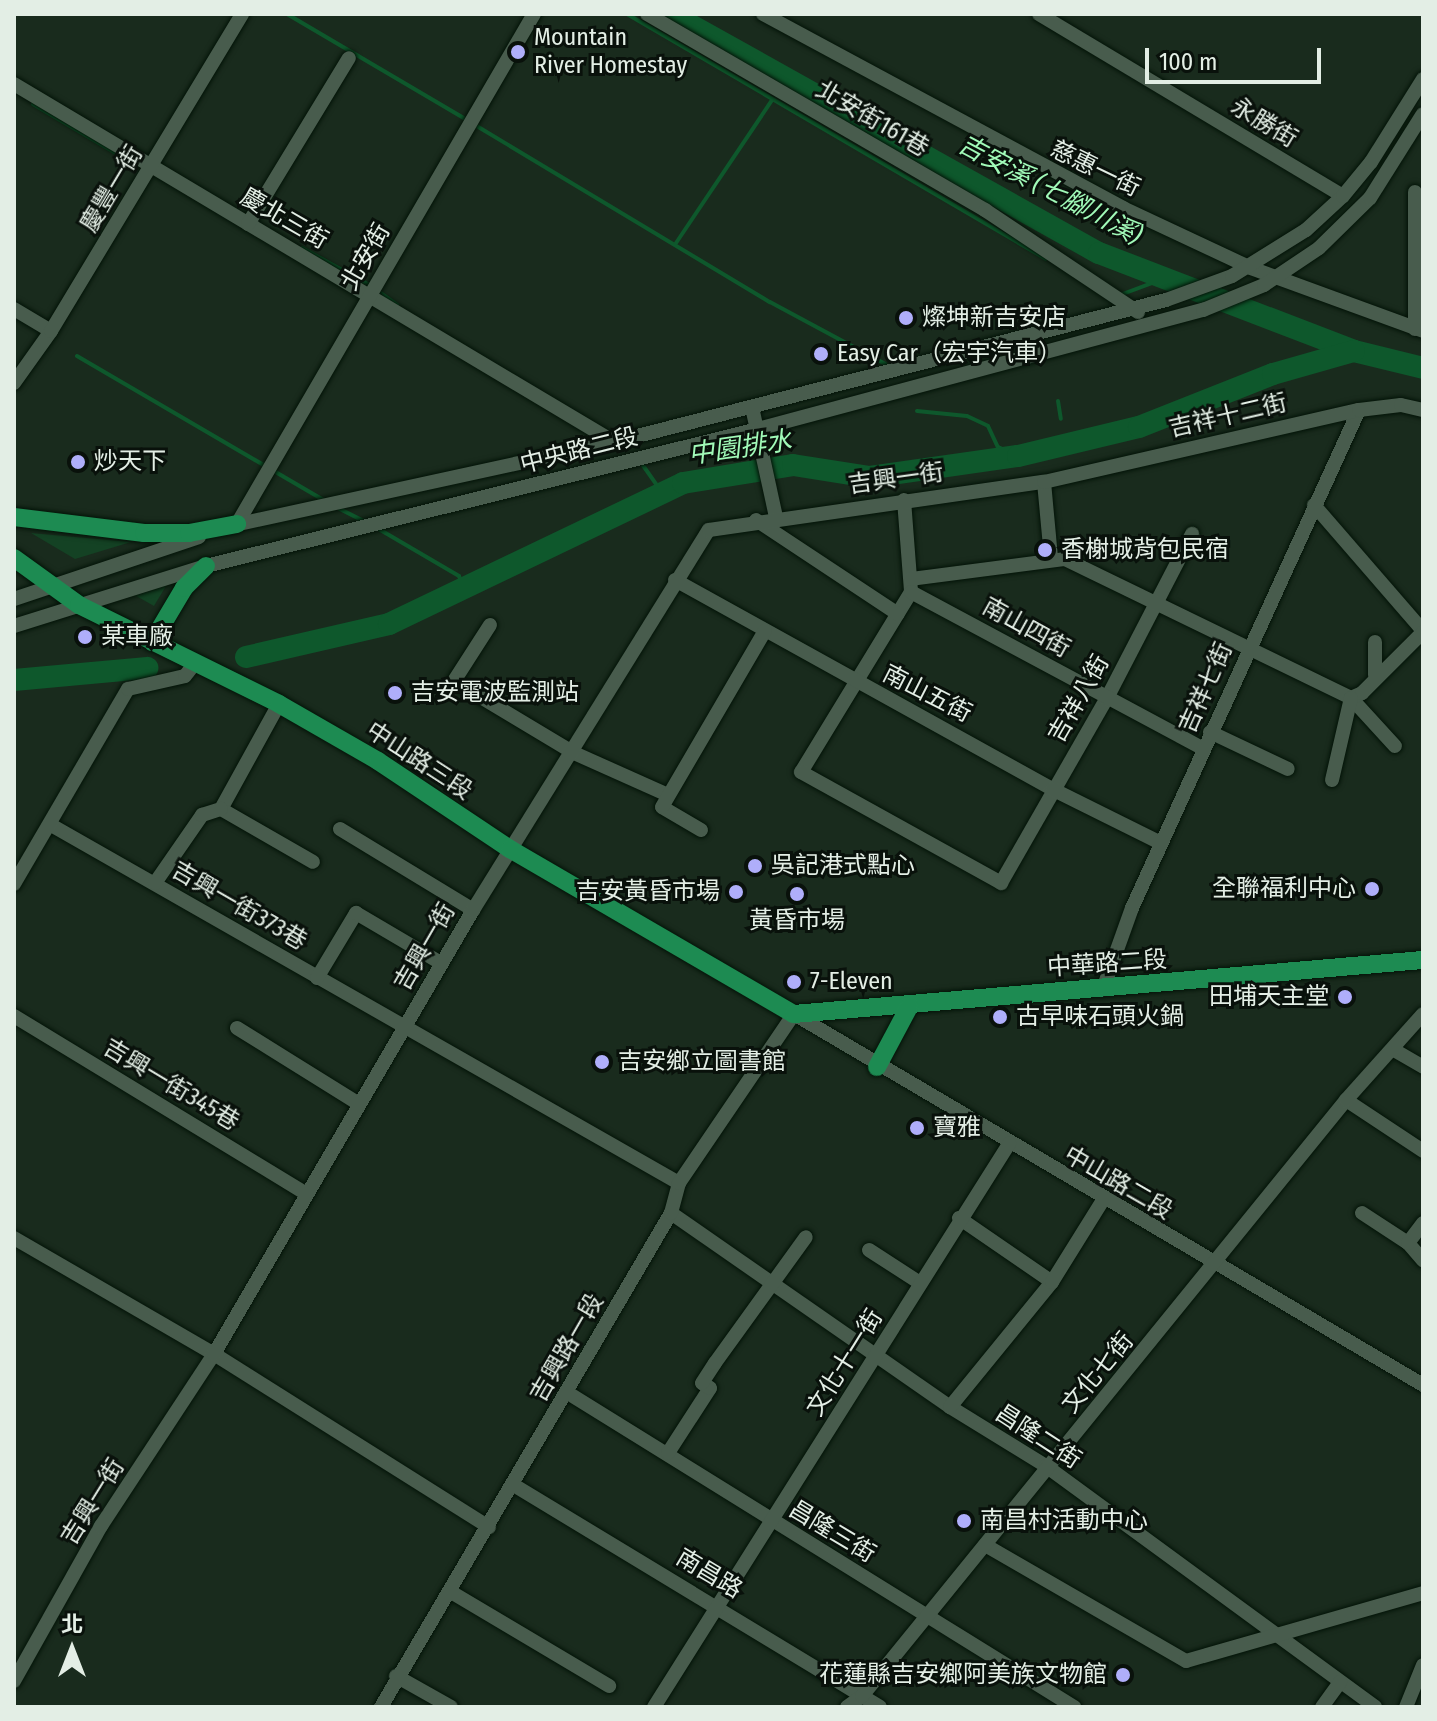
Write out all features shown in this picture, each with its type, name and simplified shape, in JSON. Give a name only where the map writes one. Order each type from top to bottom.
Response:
[{"type":"main road","points":[[14,517],[144,533],[189,533],[237,524]]},
{"type":"main road","name":"中山路三段","points":[[14,558],[79,605],[279,704],[378,761],[510,849],[794,1014]]},
{"type":"main road","points":[[152,642],[184,588],[206,566]]},
{"type":"main road","name":"中華路二段","points":[[794,1014],[909,1007],[1423,960]]},
{"type":"main road","points":[[877,1067],[909,1007]]},
{"type":"street","name":"慶豐一街","points":[[14,383],[51,331],[242,14]]},
{"type":"street","name":"北安街","points":[[237,524],[534,14]]},
{"type":"street","name":"北安街161巷","points":[[647,14],[985,210],[1137,307]]},
{"type":"street","name":"慈惠一街","points":[[763,14],[1008,150],[1251,268],[1271,282],[1419,330]]},
{"type":"street","name":"永勝街","points":[[1039,14],[1343,196]]},
{"type":"street","points":[[248,224],[349,58]]},
{"type":"street","name":"中央路二段","points":[[14,599],[237,524],[614,442],[1166,300],[1232,276],[1251,268],[1306,230],[1343,196],[1371,162],[1423,79]]},
{"type":"street","name":"慶北三街","points":[[14,84],[153,164],[614,442]]},
{"type":"street","name":"中央路二段","points":[[14,626],[206,566],[758,430],[1203,310],[1271,282],[1319,248],[1360,210],[1417,137],[1423,114]]},
{"type":"street","points":[[1415,192],[1419,330]]},
{"type":"street","points":[[1137,307],[1143,326]]},
{"type":"street","points":[[14,309],[51,331]]},
{"type":"street","name":"吉祥十二街","points":[[1044,482],[1359,410],[1401,405],[1423,410]]},
{"type":"street","points":[[752,407],[776,515]]},
{"type":"street","name":"吉祥七街","points":[[1103,989],[1161,843],[1210,732],[1359,410]]},
{"type":"street","points":[[1044,482],[1051,558]]},
{"type":"street","name":"吉興一街","points":[[14,1681],[101,1526],[214,1354],[356,1102],[404,1028],[510,849],[574,753],[675,580],[709,530],[776,515],[1044,482]]},
{"type":"street","points":[[857,683],[898,614],[911,585],[904,500]]},
{"type":"street","points":[[1314,505],[1423,631],[1375,675],[1362,693],[1351,698]]},
{"type":"street","points":[[756,520],[898,614]]},
{"type":"street","name":"吉祥八街","points":[[857,683],[801,772],[1001,883],[1052,789],[1107,698],[1192,534]]},
{"type":"street","points":[[911,585],[1051,558],[1065,559],[1351,698],[1395,746]]},
{"type":"street","name":"南山五街","points":[[675,580],[1052,789],[1161,843]]},
{"type":"street","name":"南山四街","points":[[911,585],[1107,698],[1204,749]]},
{"type":"street","points":[[490,625],[454,681],[574,753],[668,795]]},
{"type":"street","points":[[701,830],[662,807],[765,631]]},
{"type":"street","points":[[1375,642],[1375,675]]},
{"type":"street","points":[[14,884],[128,689],[185,676],[195,663]]},
{"type":"street","points":[[1332,780],[1351,698]]},
{"type":"street","points":[[155,883],[202,815],[221,809],[279,704]]},
{"type":"street","points":[[1210,732],[1288,769]]},
{"type":"street","points":[[221,809],[313,862]]},
{"type":"street","name":"吉興一街373巷","points":[[51,825],[679,1183]]},
{"type":"street","points":[[340,829],[473,910]]},
{"type":"street","points":[[317,978],[356,913],[441,963]]},
{"type":"street","name":"中山路二段","points":[[794,1014],[877,1067],[1423,1385]]},
{"type":"street","name":"吉興路一段","points":[[381,1707],[396,1676],[451,1592],[671,1213],[679,1183],[794,1014]]},
{"type":"street","name":"文化七街","points":[[847,1707],[862,1696],[927,1618],[1046,1466],[1098,1412],[1346,1100],[1394,1050],[1423,1014]]},
{"type":"street","name":"吉興一街345巷","points":[[14,1016],[305,1193]]},
{"type":"street","points":[[237,1028],[356,1102]]},
{"type":"street","points":[[1394,1050],[1423,1067]]},
{"type":"street","points":[[1346,1100],[1423,1151]]},
{"type":"street","name":"文化十一街","points":[[654,1707],[721,1607],[769,1520],[878,1356],[959,1218],[1009,1144]]},
{"type":"street","points":[[950,1407],[1052,1282],[1103,1200]]},
{"type":"street","name":"昌隆二街","points":[[671,1213],[777,1282],[950,1407],[1046,1466],[1274,1636],[1375,1707]]},
{"type":"street","points":[[1362,1213],[1408,1243],[1423,1260]]},
{"type":"street","points":[[959,1218],[1052,1282]]},
{"type":"street","points":[[1408,1243],[1423,1223]]},
{"type":"street","points":[[668,1453],[710,1388],[702,1383],[777,1282],[806,1237]]},
{"type":"street","points":[[14,1238],[214,1354],[489,1527]]},
{"type":"street","points":[[869,1250],[920,1283]]},
{"type":"street","name":"昌隆三街","points":[[568,1393],[1074,1707]]},
{"type":"street","name":"南昌路","points":[[512,1484],[721,1607],[880,1707]]},
{"type":"street","points":[[985,1545],[1186,1661],[1423,1593]]},
{"type":"street","points":[[451,1592],[609,1686]]},
{"type":"street","points":[[1406,1707],[1423,1665]]},
{"type":"street","points":[[396,1676],[451,1707]]},
{"type":"street","points":[[1322,1707],[1340,1682]]},
{"type":"green space","points":[[31,533],[131,542],[75,559]]},
{"type":"green space","points":[[172,576],[154,606],[122,588]]},
{"type":"waterway","points":[[287,14],[467,120]]},
{"type":"waterway","points":[[627,14],[1046,259]]},
{"type":"waterway","name":"吉安溪 (七腳川溪)","points":[[671,14],[1099,253],[1354,351],[1423,368]]},
{"type":"waterway","points":[[676,243],[772,100]]},
{"type":"waterway","points":[[33,104],[131,162]]},
{"type":"waterway","points":[[475,125],[770,302],[885,364]]},
{"type":"waterway","points":[[302,248],[371,286]]},
{"type":"waterway","points":[[1120,295],[1163,279]]},
{"type":"waterway","points":[[378,291],[397,305]]},
{"type":"waterway","name":"中園排水","points":[[246,657],[389,624],[683,483],[793,465],[870,477],[1018,456],[1139,427],[1273,374],[1354,351]]},
{"type":"waterway","points":[[77,356],[323,500]]},
{"type":"waterway","points":[[1058,401],[1061,419]]},
{"type":"waterway","points":[[917,411],[967,416],[988,426],[998,447],[1018,456]]},
{"type":"waterway","points":[[642,464],[662,493]]},
{"type":"waterway","points":[[338,508],[365,522]]},
{"type":"waterway","points":[[377,528],[459,576],[463,586]]},
{"type":"waterway","name":"中園排水","points":[[14,680],[147,668]]},
{"type":"place","name":"Mountain River Homestay","points":[[518,52]]},
{"type":"place","name":"燦坤新吉安店","points":[[906,318]]},
{"type":"place","name":"Easy Car（宏宇汽車）","points":[[821,354]]},
{"type":"place","name":"炒天下","points":[[78,462]]},
{"type":"place","name":"香榭城背包民宿","points":[[1045,550]]},
{"type":"place","name":"某車廠","points":[[85,637]]},
{"type":"place","name":"吉安電波監測站","points":[[395,693]]},
{"type":"place","name":"吳記港式點心","points":[[755,866]]},
{"type":"place","name":"全聯福利中心","points":[[1372,889]]},
{"type":"place","name":"吉安黃昏市場","points":[[736,892]]},
{"type":"place","name":"黃昏市場","points":[[797,894]]},
{"type":"place","name":"7-Eleven","points":[[794,982]]},
{"type":"place","name":"田埔天主堂","points":[[1345,997]]},
{"type":"place","name":"古早味石頭火鍋","points":[[1000,1017]]},
{"type":"place","name":"吉安鄉立圖書館","points":[[602,1062]]},
{"type":"place","name":"寶雅","points":[[917,1128]]},
{"type":"place","name":"南昌村活動中心","points":[[964,1521]]},
{"type":"place","name":"花蓮縣吉安鄉阿美族文物館","points":[[1123,1675]]}]
